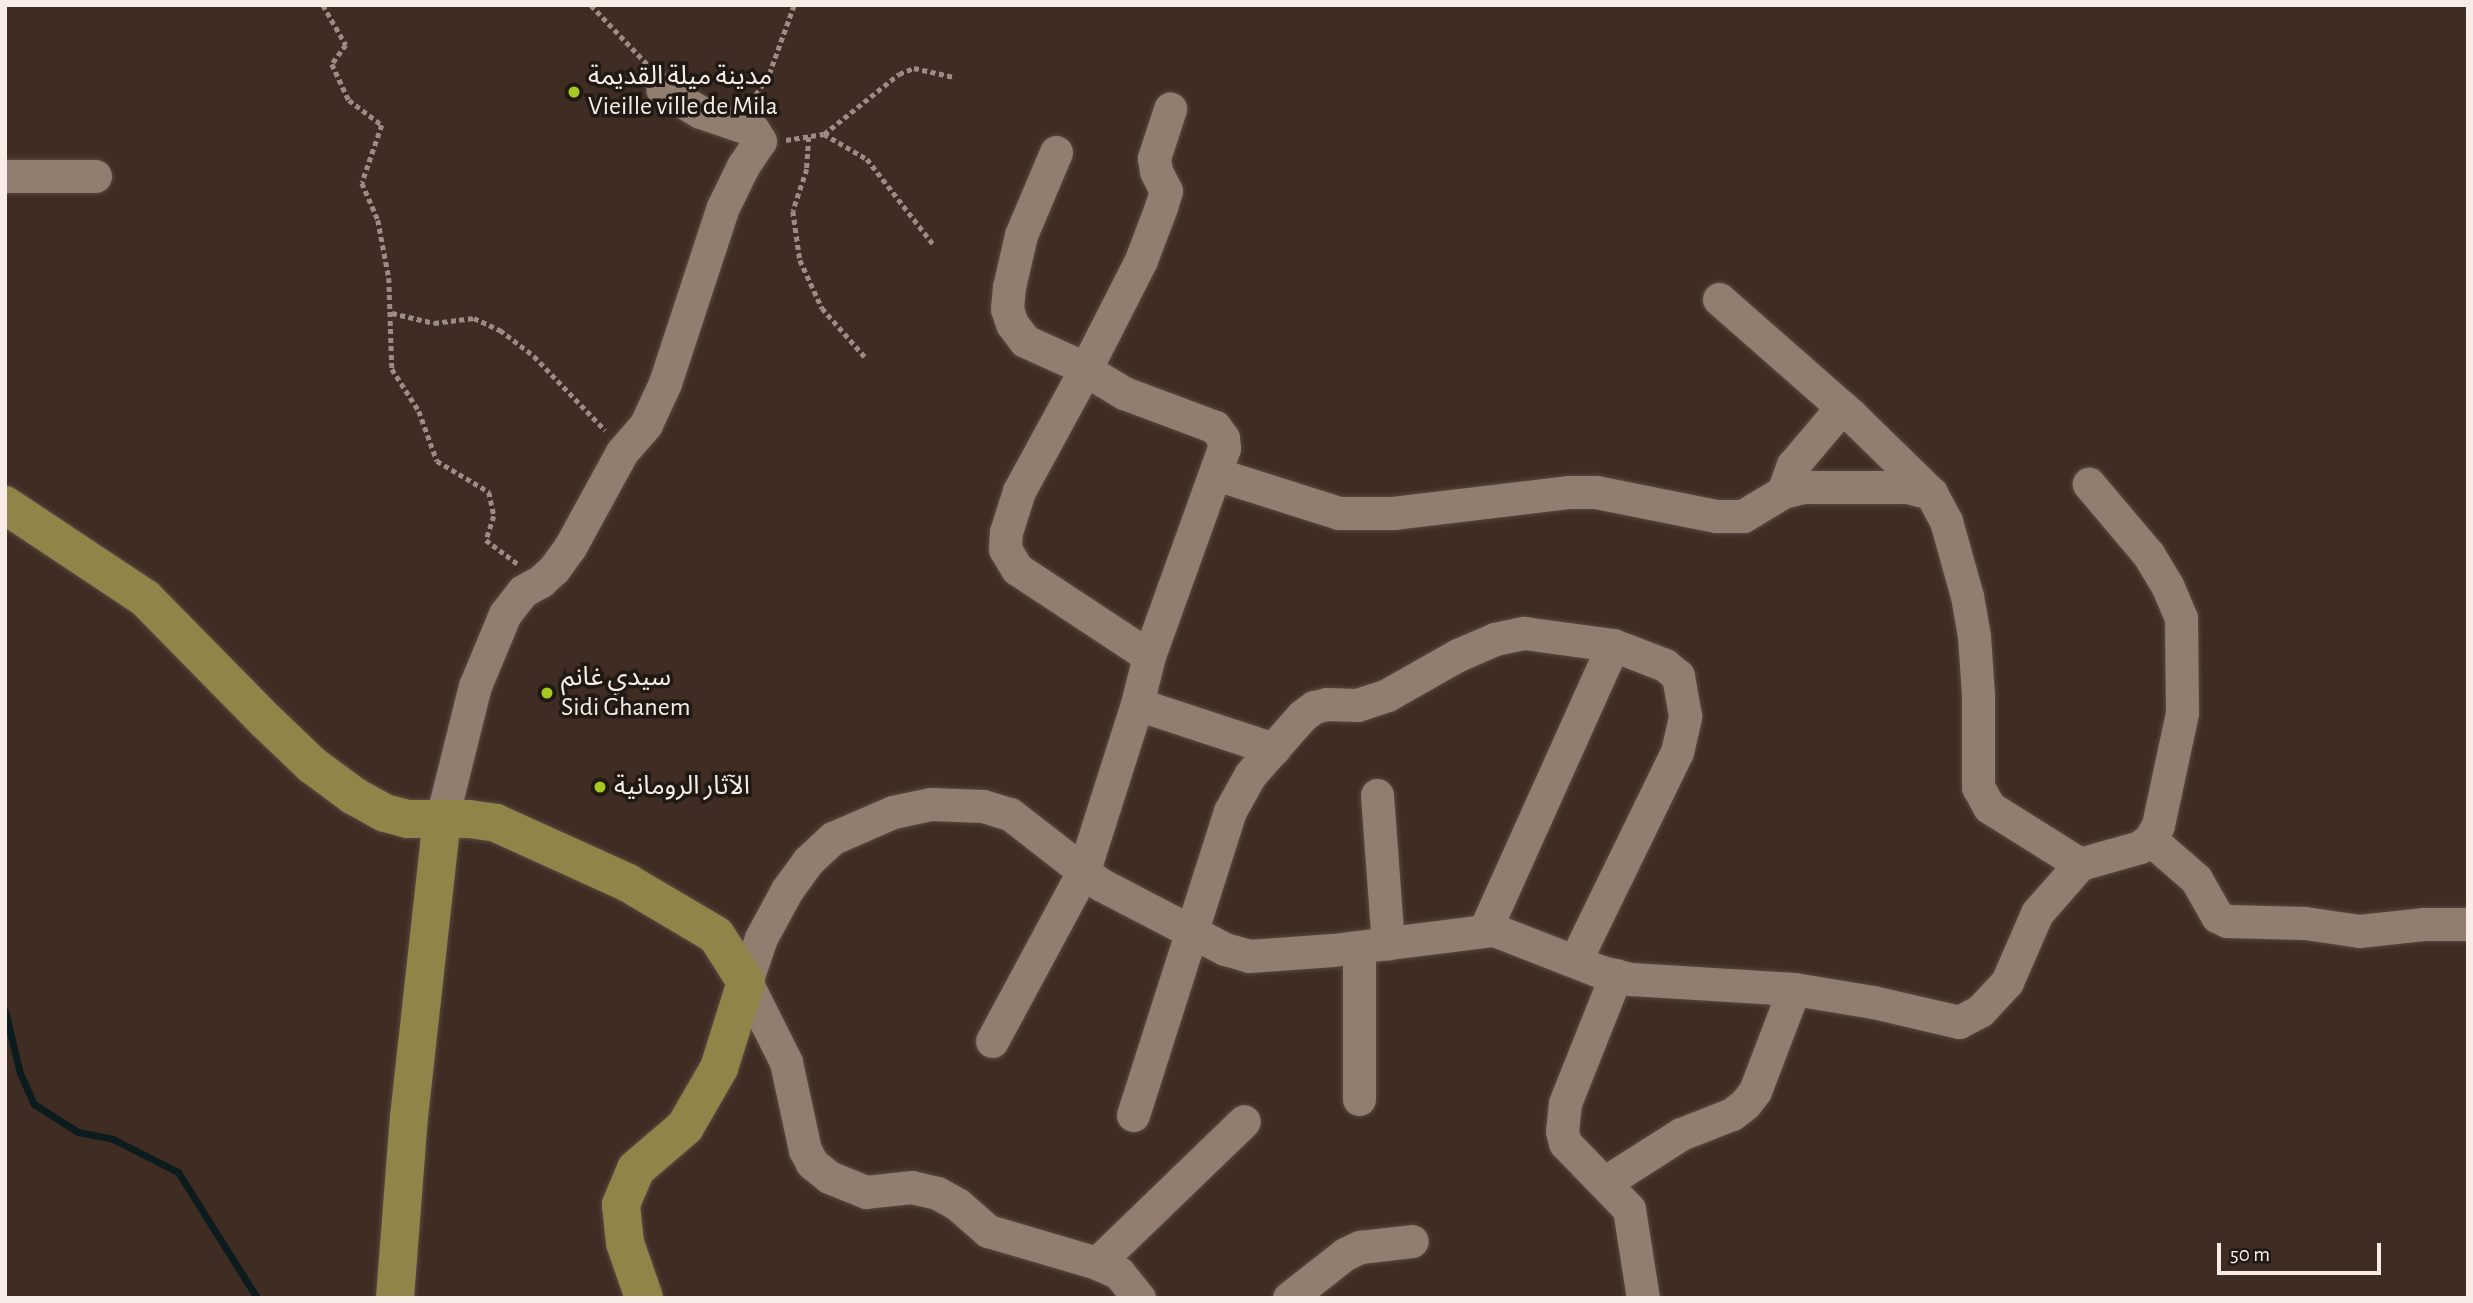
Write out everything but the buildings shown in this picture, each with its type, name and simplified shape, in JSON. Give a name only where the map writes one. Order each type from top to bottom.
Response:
[{"type":"main road","points":[[5,505],[145,598],[312,765],[354,796],[385,813],[407,819],[442,818],[496,823],[628,883],[683,913],[716,936],[747,982],[719,1068],[700,1105],[685,1127],[636,1169],[627,1185],[620,1219],[625,1243],[644,1298]]},
{"type":"main road","points":[[395,1298],[409,1117],[442,818]]},
{"type":"street","points":[[442,818],[475,686],[505,614],[523,591],[541,581],[570,547],[624,449],[646,424],[665,383],[723,208],[743,166],[748,135],[700,112],[662,89]]},
{"type":"street","points":[[1149,656],[1017,569],[1005,549],[1006,532],[1019,491],[1085,370],[1140,260],[1161,207],[1166,191],[1156,172],[1154,158],[1170,109]]},
{"type":"street","points":[[992,1041],[1084,870],[1137,704],[1149,656],[1224,448],[1223,438],[1215,427],[1125,393],[1025,341],[1012,324],[1007,309],[1021,235],[1036,192],[1056,152]]},
{"type":"street","points":[[5,176],[95,176]]},
{"type":"street","points":[[1719,299],[1842,407],[1930,493],[1946,521],[1967,596],[1974,636],[1978,695],[1978,788],[1989,807],[2080,864]]},
{"type":"street","points":[[1783,492],[1793,465],[1842,407]]},
{"type":"street","points":[[1216,474],[1339,513],[1393,513],[1570,492],[1596,492],[1716,516],[1743,516],[1783,492],[1803,487],[1908,486],[1930,493]]},
{"type":"street","points":[[1139,1298],[1119,1273],[1097,1263],[988,1231],[957,1204],[927,1189],[912,1187],[866,1192],[829,1177],[812,1163],[805,1150],[786,1062],[747,982],[761,938],[787,890],[808,861],[833,838],[893,812],[931,804],[983,806],[1010,814],[1100,884],[1225,949],[1249,956],[1373,945],[1494,930],[1631,979],[1794,989],[1873,1002],[1947,1021],[1968,1019],[2007,982],[2037,913],[2080,864],[2140,847],[2150,839],[2158,825],[2182,713],[2181,618],[2168,587],[2148,554],[2089,484]]},
{"type":"street","points":[[1133,1115],[1190,931],[1237,796],[1250,775],[1302,716],[1314,707],[1326,704],[1357,705],[1387,695],[1458,655],[1495,639],[1524,633],[1613,645],[1665,665],[1678,676],[1685,716],[1676,752],[1575,961]]},
{"type":"street","points":[[1485,930],[1613,645]]},
{"type":"street","points":[[1137,704],[1274,749]]},
{"type":"street","points":[[1359,1099],[1373,945],[1377,795]]},
{"type":"street","points":[[2150,839],[2196,879],[2217,916],[2227,920],[2305,923],[2359,931],[2423,924],[2468,925]]},
{"type":"street","points":[[1616,975],[1562,1116],[1565,1143],[1629,1209],[1643,1298]]},
{"type":"street","points":[[1604,1183],[1681,1134],[1732,1114],[1745,1104],[1755,1091],[1794,989]]},
{"type":"street","points":[[1097,1263],[1244,1121]]},
{"type":"street","points":[[1289,1298],[1345,1254],[1360,1247],[1412,1241]]},
{"type":"path","points":[[323,5],[346,45],[332,64],[349,100],[382,125],[362,183],[378,220],[390,278],[392,369],[419,411],[437,461],[489,492],[494,516],[486,540],[541,581]]},
{"type":"path","points":[[591,5],[649,64],[662,89]]},
{"type":"path","points":[[794,5],[748,135],[824,134],[899,74],[914,68],[954,77]]},
{"type":"path","points":[[824,134],[867,159],[934,244]]},
{"type":"path","points":[[809,136],[807,169],[793,211],[800,260],[822,308],[866,358]]},
{"type":"path","points":[[392,313],[434,323],[474,318],[500,330],[534,356],[624,449]]},
{"type":"waterway","points":[[5,1011],[20,1073],[34,1104],[78,1132],[113,1139],[178,1172],[257,1298]]},
{"type":"place","name":"مدينة ميلة القديمة Vieille ville de Mila","points":[[574,92]]},
{"type":"place","name":"سيدي غانم Sidi Ghanem","points":[[547,693]]},
{"type":"place","name":"الآثار الرومانية","points":[[600,787]]}]
